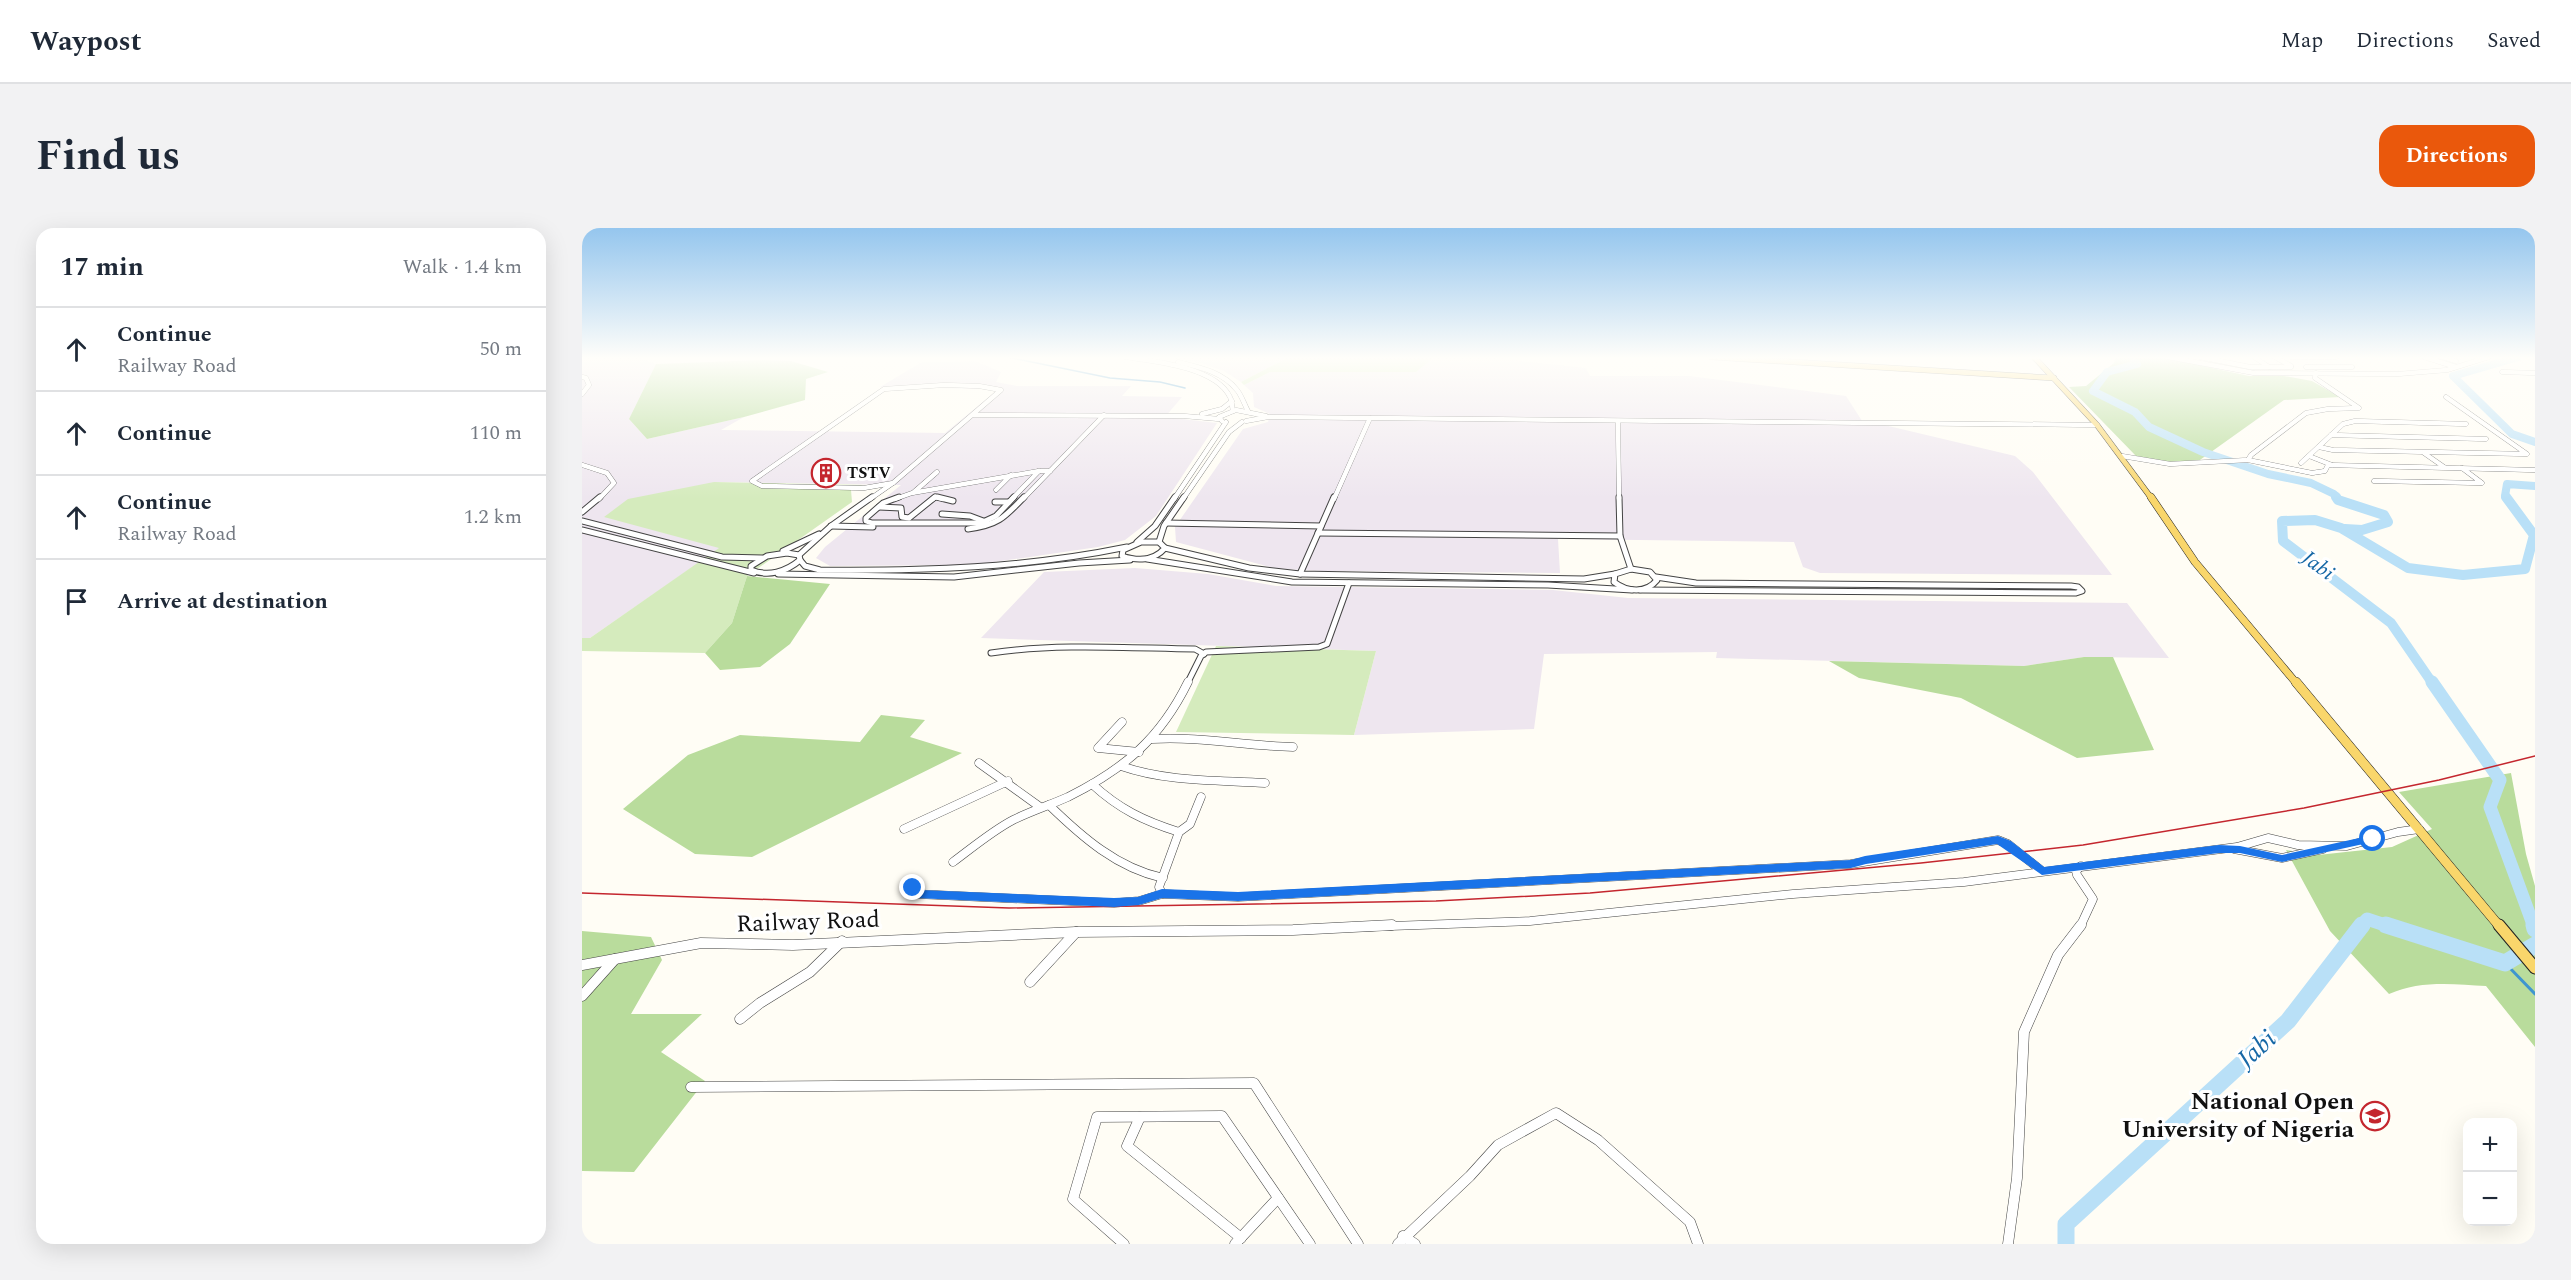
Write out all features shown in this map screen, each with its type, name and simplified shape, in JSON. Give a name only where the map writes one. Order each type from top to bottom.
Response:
[{"type":"main road","points":[[2079,404],[2122,456],[2195,562],[2535,968]]},
{"type":"street","points":[[862,404],[752,481],[762,486],[854,488],[893,483]]},
{"type":"street","points":[[769,573],[792,566],[831,526],[893,483],[985,404]]},
{"type":"street","points":[[1198,415],[1222,409],[1228,404]]},
{"type":"street","points":[[1232,404],[1233,411]]},
{"type":"street","points":[[582,530],[756,573],[932,578],[976,576],[1059,565],[1147,560],[1194,565],[1284,581],[1543,585],[1632,590],[2076,593],[2082,591],[2071,585],[1696,584],[1656,577],[1644,570],[1631,569],[1584,579],[1300,574],[1249,568],[1165,548],[1159,536],[1166,522],[1229,432],[1254,415],[1249,412],[1245,404]]},
{"type":"street","points":[[2247,460],[2306,413],[2328,409],[2360,408],[2355,404]]},
{"type":"street","points":[[2319,447],[2333,450],[2527,454],[2455,404]]},
{"type":"street","points":[[1184,416],[1233,411],[1268,417]]},
{"type":"street","points":[[1220,419],[1224,413]]},
{"type":"street","points":[[974,415],[1184,416],[1220,419],[1226,422],[1268,417],[2097,425]]},
{"type":"street","points":[[968,421],[993,415]]},
{"type":"street","points":[[831,526],[974,529],[991,526],[1002,520],[1104,415]]},
{"type":"street","points":[[1300,574],[1370,418]]},
{"type":"street","points":[[1618,421],[1620,536],[1631,569]]},
{"type":"street","points":[[800,557],[805,566],[820,570],[960,570],[1009,566],[1127,547],[1136,543],[1155,526],[1226,422]]},
{"type":"street","points":[[2301,463],[2343,424],[2355,422],[2466,424]]},
{"type":"street","points":[[2331,435],[2486,439]]},
{"type":"street","points":[[2424,452],[2444,467]]},
{"type":"street","points":[[2122,456],[2170,464],[2247,460],[2312,473],[2325,471],[2328,465],[2535,470]]},
{"type":"street","points":[[2309,456],[2333,465]]},
{"type":"street","points":[[582,465],[607,473],[614,483],[582,512]]},
{"type":"street","points":[[2374,480],[2482,483],[2462,468]]},
{"type":"street","points":[[1039,471],[993,519],[986,522],[872,524],[866,521],[879,507],[893,499],[912,493],[1011,475],[1039,471],[1050,471]]},
{"type":"street","points":[[912,493],[937,472]]},
{"type":"street","points":[[996,490],[1011,475]]},
{"type":"street","points":[[854,488],[862,493],[857,506]]},
{"type":"street","points":[[864,488],[873,496]]},
{"type":"street","points":[[921,492],[921,495],[953,501]]},
{"type":"street","points":[[879,507],[901,508],[902,517],[909,518],[935,497]]},
{"type":"street","points":[[582,506],[597,500]]},
{"type":"street","points":[[995,502],[1009,502]]},
{"type":"street","points":[[942,514],[970,516],[986,522]]},
{"type":"street","points":[[846,515],[847,522],[851,526]]},
{"type":"street","points":[[582,521],[722,557],[764,557],[778,554],[822,534],[851,526]]},
{"type":"street","points":[[1166,522],[1321,526]]},
{"type":"street","points":[[1318,533],[1620,536]]},
{"type":"street","points":[[1136,543],[1160,542]]},
{"type":"street","points":[[1127,547],[1122,552],[1122,556],[1130,560]]},
{"type":"street","points":[[1147,560],[1161,553],[1165,548]]},
{"type":"street","points":[[778,554],[800,557]]},
{"type":"street","points":[[756,573],[751,570],[751,566],[764,557]]},
{"type":"street","points":[[1615,574],[1614,582],[1624,589],[1632,590]]},
{"type":"street","points":[[1640,590],[1655,584],[1656,577]]},
{"type":"street","points":[[953,862],[996,831],[1092,784],[1139,752],[1152,739],[1180,699],[1187,681],[1204,654],[1220,650],[1324,646],[1328,641],[1349,583]]},
{"type":"street","points":[[991,653],[1026,648],[1101,646],[1196,649],[1204,654]]},
{"type":"street","points":[[1122,722],[1098,748],[1113,752],[1139,752]]},
{"type":"street","points":[[1152,739],[1184,737],[1250,746],[1293,747]]},
{"type":"street","points":[[979,763],[1044,806],[1083,837],[1128,867],[1149,877],[1163,878]]},
{"type":"street","points":[[1121,766],[1138,772],[1173,778],[1265,783]]},
{"type":"street","points":[[903,829],[1008,781]]},
{"type":"street","points":[[1092,784],[1113,803],[1150,823],[1179,832]]},
{"type":"street","points":[[1162,894],[1159,887],[1179,832],[1190,824],[1201,797]]},
{"type":"street","name":"Railway Road","points":[[582,965],[701,943],[793,945],[1076,932],[1293,930],[1453,922],[1530,921],[1793,894],[1941,884],[2219,849],[2268,838],[2298,845],[2348,846],[2398,832],[2420,829]]},
{"type":"street","points":[[913,888],[916,894],[1114,903],[1139,901],[1162,894],[1238,897],[1851,864],[1998,840],[2008,844],[2042,871]]},
{"type":"street","points":[[2219,849],[2240,850],[2282,858],[2332,847]]},
{"type":"street","points":[[2008,1244],[2017,1178],[2024,1032],[2058,955],[2092,906],[2093,899],[2077,875],[2076,871],[2081,866]]},
{"type":"street","points":[[1030,982],[1076,932]]},
{"type":"street","points":[[740,1019],[760,1003],[810,972],[842,941]]},
{"type":"street","points":[[582,996],[615,959]]},
{"type":"street","points":[[691,1087],[1254,1083],[1358,1244]]},
{"type":"street","points":[[1400,1240],[1470,1176],[1498,1145],[1556,1113],[1598,1140],[1690,1222],[1698,1244]]},
{"type":"street","points":[[1124,1244],[1073,1199],[1097,1117],[1222,1116],[1310,1244]]},
{"type":"street","points":[[1140,1117],[1127,1146],[1238,1241],[1278,1197]]},
{"type":"street","points":[[1400,1240],[1415,1244]]},
{"type":"shaded area","points":[[582,404],[636,404],[629,419],[647,439],[744,417],[721,430],[945,433],[980,404],[1176,404],[1165,417],[1217,423],[1156,516],[1125,540],[1098,547],[974,565],[830,566],[816,558],[825,547],[901,485],[714,482],[720,548],[590,638],[582,638]]},
{"type":"shaded area","points":[[1254,404],[1851,404],[1864,424],[1880,424],[2015,456],[2033,472],[2112,575],[1820,573],[1803,567],[1794,542],[1558,539],[1560,573],[1322,571],[1278,569],[1176,542],[1175,527],[1243,429],[1268,422],[1270,414],[1254,407]]},
{"type":"shaded area","points":[[1135,568],[1208,574],[1276,586],[1553,590],[1628,598],[2127,603],[2169,658],[2084,657],[2024,666],[1716,658],[1717,652],[1544,654],[1534,729],[1354,735],[1376,651],[981,638],[1044,572]]},
{"type":"green space","points":[[636,404],[789,404],[647,439],[629,419]]},
{"type":"green space","points":[[2086,404],[2278,404],[2197,462],[2177,464],[2136,456]]},
{"type":"green space","points":[[714,482],[863,485],[851,490],[852,502],[747,576],[732,623],[705,653],[582,651],[582,638],[590,638],[719,548],[604,517],[628,499]]},
{"type":"green space","points":[[747,576],[830,584],[790,644],[760,667],[720,670],[705,653],[732,623]]},
{"type":"green space","points":[[1216,646],[1376,651],[1354,735],[1176,732]]},
{"type":"green space","points":[[2084,657],[2113,657],[2154,750],[2077,758],[1961,698],[1859,678],[1829,661],[2024,666]]},
{"type":"green space","points":[[881,715],[925,720],[910,737],[962,753],[752,857],[695,854],[623,809],[688,755],[740,735],[860,742]]},
{"type":"green space","points":[[2511,773],[2526,854],[2535,886],[2535,1047],[2486,986],[2424,985],[2389,994],[2330,931],[2286,850],[2318,855],[2392,847],[2432,829],[2399,792]]},
{"type":"green space","points":[[582,931],[651,937],[662,960],[631,1014],[702,1014],[661,1052],[705,1081],[634,1172],[582,1171]]},
{"type":"waterway","points":[[2120,404],[2135,412],[2149,427],[2203,452],[2268,474],[2311,483],[2334,494],[2337,499]]},
{"type":"waterway","name":"Jabi","points":[[2482,404],[2512,434],[2535,442]]},
{"type":"waterway","name":"Jabi","points":[[2507,499],[2505,496],[2507,484],[2535,486]]},
{"type":"waterway","points":[[2336,497],[2338,500],[2384,515],[2388,522],[2362,530],[2345,529]]},
{"type":"waterway","name":"Jabi","points":[[2433,684],[2391,623],[2283,541],[2282,521],[2315,520],[2341,528],[2408,568],[2463,575],[2525,569],[2534,535],[2506,497]]},
{"type":"waterway","name":"Jabi","points":[[2432,682],[2500,780],[2490,807],[2534,927]]},
{"type":"waterway","name":"Jabi","points":[[2361,927],[2367,919],[2391,927]]},
{"type":"waterway","name":"Jabi","points":[[2066,1244],[2066,1224],[2288,1021],[2362,925]]},
{"type":"waterway","name":"Jabi","points":[[2386,925],[2505,963],[2535,945]]},
{"type":"waterway","name":"Jabi","points":[[2534,925],[2535,929]]},
{"type":"waterway","points":[[2505,963],[2535,994]]},
{"type":"tram line","points":[[582,893],[1009,908],[1436,901],[1590,893],[1921,863],[2083,845],[2304,808],[2439,780],[2535,756]]},
{"type":"place","name":"TSTV","points":[[826,473]]},
{"type":"place","name":"National Open University of Nigeria","points":[[2375,1116]]},
{"type":"route","points":[[913,888],[916,894],[1114,903],[1139,901],[1162,894],[1238,897],[1851,864],[1979,841],[1998,840],[2008,844],[2042,871],[2219,849],[2240,850],[2282,858],[2373,839]]}]
